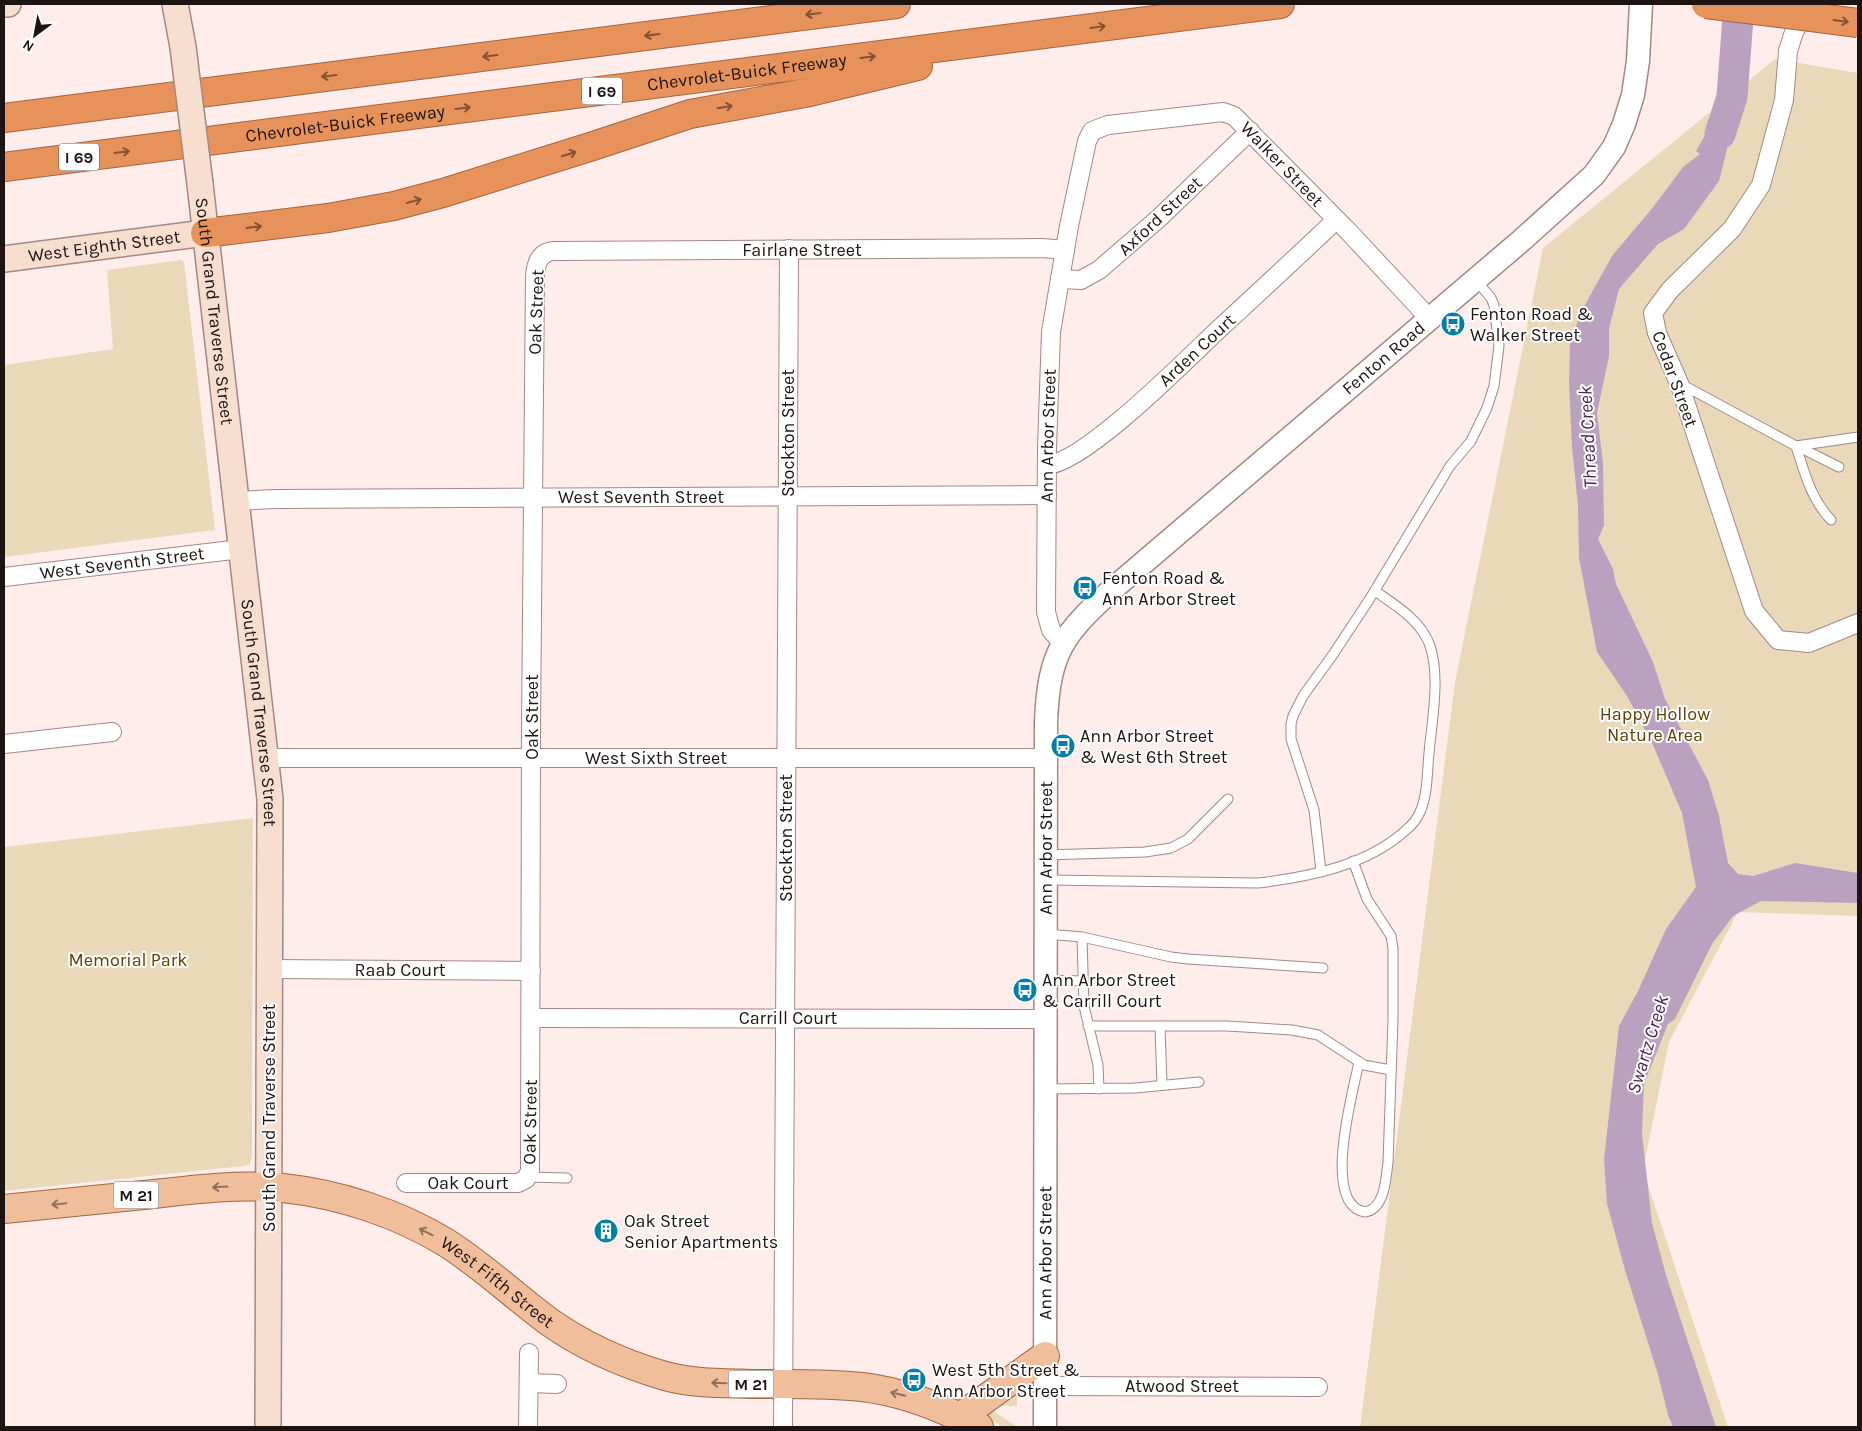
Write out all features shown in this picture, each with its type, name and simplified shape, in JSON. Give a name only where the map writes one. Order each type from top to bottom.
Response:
[{"type":"highway","points":[[4,118],[896,4]]},
{"type":"highway","name":"Chevrolet-Buick Freeway","points":[[4,167],[1280,4]]},
{"type":"highway","points":[[1706,4],[1858,23]]},
{"type":"highway","points":[[205,233],[328,218],[394,206],[443,193],[683,116],[810,92],[1050,34]]},
{"type":"main road","name":"South Grand Traverse Street","points":[[175,4],[184,47],[266,758],[270,812],[268,1427]]},
{"type":"main road","name":"West Eighth Street","points":[[4,259],[205,233]]},
{"type":"main road","name":"West Fifth Street","points":[[4,1209],[203,1188],[269,1187],[304,1191],[346,1201],[417,1227],[479,1265],[536,1312],[566,1333],[640,1368],[669,1377],[696,1382],[842,1385],[872,1388],[922,1401],[969,1422]]},
{"type":"main road","points":[[969,1422],[1045,1356]]},
{"type":"street","name":"Fenton Road","points":[[1062,643],[1080,620],[1108,592],[1584,185],[1608,157],[1624,124],[1633,95],[1638,61],[1641,4]]},
{"type":"street","name":"Cedar Street","points":[[1809,4],[1794,32],[1788,51],[1784,100],[1760,185],[1732,229],[1670,290],[1653,313],[1657,333],[1679,383],[1754,611],[1778,640],[1809,643],[1858,623]]},
{"type":"street","name":"Walker Street","points":[[1092,131],[1108,124],[1223,112],[1234,116],[1336,220],[1429,319]]},
{"type":"street","name":"Ann Arbor Street","points":[[1045,1427],[1046,758],[1049,683],[1055,658],[1062,643],[1051,630],[1047,619],[1047,465],[1050,346],[1065,250],[1084,150],[1086,141],[1092,131]]},
{"type":"street","name":"Axford Street","points":[[1060,280],[1081,280],[1099,270],[1158,219],[1250,131]]},
{"type":"street","name":"Arden Court","points":[[1047,465],[1061,461],[1086,446],[1130,412],[1336,220]]},
{"type":"street","name":"Fairlane Street","points":[[540,257],[545,253],[554,251],[1045,248],[1065,250]]},
{"type":"street","name":"Stockton Street","points":[[783,1427],[789,249]]},
{"type":"street","name":"Oak Street","points":[[528,1177],[531,1142],[535,276],[536,266],[540,257]]},
{"type":"street","name":"West Seventh Street","points":[[236,501],[275,499],[1047,496]]},
{"type":"street","name":"West Seventh Street","points":[[4,577],[241,549]]},
{"type":"street","points":[[4,744],[112,732]]},
{"type":"street","name":"West Sixth Street","points":[[266,758],[1046,758]]},
{"type":"street","name":"Raab Court","points":[[270,969],[531,971]]},
{"type":"street","name":"Carrill Court","points":[[531,1018],[1045,1019]]},
{"type":"street","name":"Oak Court","points":[[406,1183],[514,1183],[522,1182],[528,1177]]},
{"type":"street","points":[[528,1427],[529,1353]]},
{"type":"street","points":[[529,1383],[558,1384]]},
{"type":"street","name":"Atwood Street","points":[[1045,1386],[1318,1387]]},
{"type":"lane","points":[[1321,871],[1314,810],[1292,749],[1290,724],[1303,696],[1375,591],[1450,466],[1471,442],[1490,397],[1496,372],[1499,346],[1494,305],[1475,279]]},
{"type":"lane","points":[[1679,383],[1839,467]]},
{"type":"lane","points":[[1796,446],[1858,437]]},
{"type":"lane","points":[[1796,446],[1808,485],[1820,509],[1832,520]]},
{"type":"lane","points":[[1046,880],[1258,883],[1306,876],[1353,861],[1384,846],[1407,830],[1416,820],[1422,808],[1426,791],[1432,727],[1434,674],[1432,653],[1422,631],[1407,614],[1375,591]]},
{"type":"lane","points":[[1045,855],[1145,852],[1171,848],[1188,839],[1228,799]]},
{"type":"lane","points":[[1353,861],[1367,899],[1391,936],[1393,948],[1391,1070],[1386,1181],[1380,1198],[1374,1209],[1370,1211],[1360,1211],[1352,1207],[1346,1196],[1342,1179],[1347,1121],[1359,1062]]},
{"type":"lane","points":[[1045,934],[1082,937],[1171,957],[1323,968]]},
{"type":"lane","points":[[1082,937],[1084,1006],[1098,1065],[1099,1089]]},
{"type":"lane","points":[[1045,980],[1083,981]]},
{"type":"lane","points":[[1088,1026],[1227,1026],[1292,1030],[1310,1033],[1328,1041],[1359,1062],[1370,1067],[1391,1070]]},
{"type":"lane","points":[[1160,1026],[1162,1085]]},
{"type":"lane","points":[[1045,1089],[1099,1089],[1199,1082]]},
{"type":"lane","points":[[528,1177],[567,1178]]},
{"type":"green space","name":"Happy Hollow Nature Area","points":[[1775,59],[1858,73],[1858,916],[1738,912],[1669,1042],[1643,1170],[1728,1427],[1360,1427],[1455,682],[1543,248]]},
{"type":"green space","points":[[181,260],[184,262],[215,530],[4,557],[4,365],[113,349],[107,270]]},
{"type":"green space","name":"Memorial Park","points":[[253,818],[252,1156],[250,1164],[4,1191],[4,847]]},
{"type":"green space","points":[[1017,1385],[1017,1406],[993,1406]]},
{"type":"green space","points":[[990,1409],[1016,1427],[1003,1427],[984,1415]]},
{"type":"water","name":"Swartz Creek","points":[[1741,85],[1719,181],[1684,229],[1658,244],[1619,289],[1609,329],[1609,356],[1597,413],[1603,463],[1604,525],[1598,539],[1613,569],[1616,584],[1653,662],[1665,699],[1708,780],[1719,816],[1728,863],[1738,874],[1753,876],[1795,863],[1858,873],[1858,903],[1761,901],[1733,916],[1712,944],[1675,1019],[1668,1024],[1644,1084],[1642,1134],[1652,1223],[1666,1275],[1716,1427],[1673,1427],[1607,1204],[1604,1159],[1619,1026],[1638,991],[1666,929],[1696,887],[1682,813],[1653,745],[1627,696],[1597,652],[1579,558],[1578,506],[1572,447],[1569,383],[1570,344],[1581,312],[1612,256],[1654,206],[1683,167],[1700,154],[1696,151],[1716,116],[1716,106]]},
{"type":"waterway","name":"Thread Creek","points":[[1720,134],[1732,97],[1739,4]]},
{"type":"place","name":"Fenton Road & Walker Street","points":[[1453,324]]},
{"type":"place","name":"Fenton Road & Ann Arbor Street","points":[[1085,588]]},
{"type":"place","name":"Ann Arbor Street & West 6th Street","points":[[1063,746]]},
{"type":"place","name":"Ann Arbor Street & Carrill Court","points":[[1025,990]]},
{"type":"place","name":"Oak Street Senior Apartments","points":[[606,1231]]},
{"type":"place","name":"West 5th Street & Ann Arbor Street","points":[[914,1380]]}]
